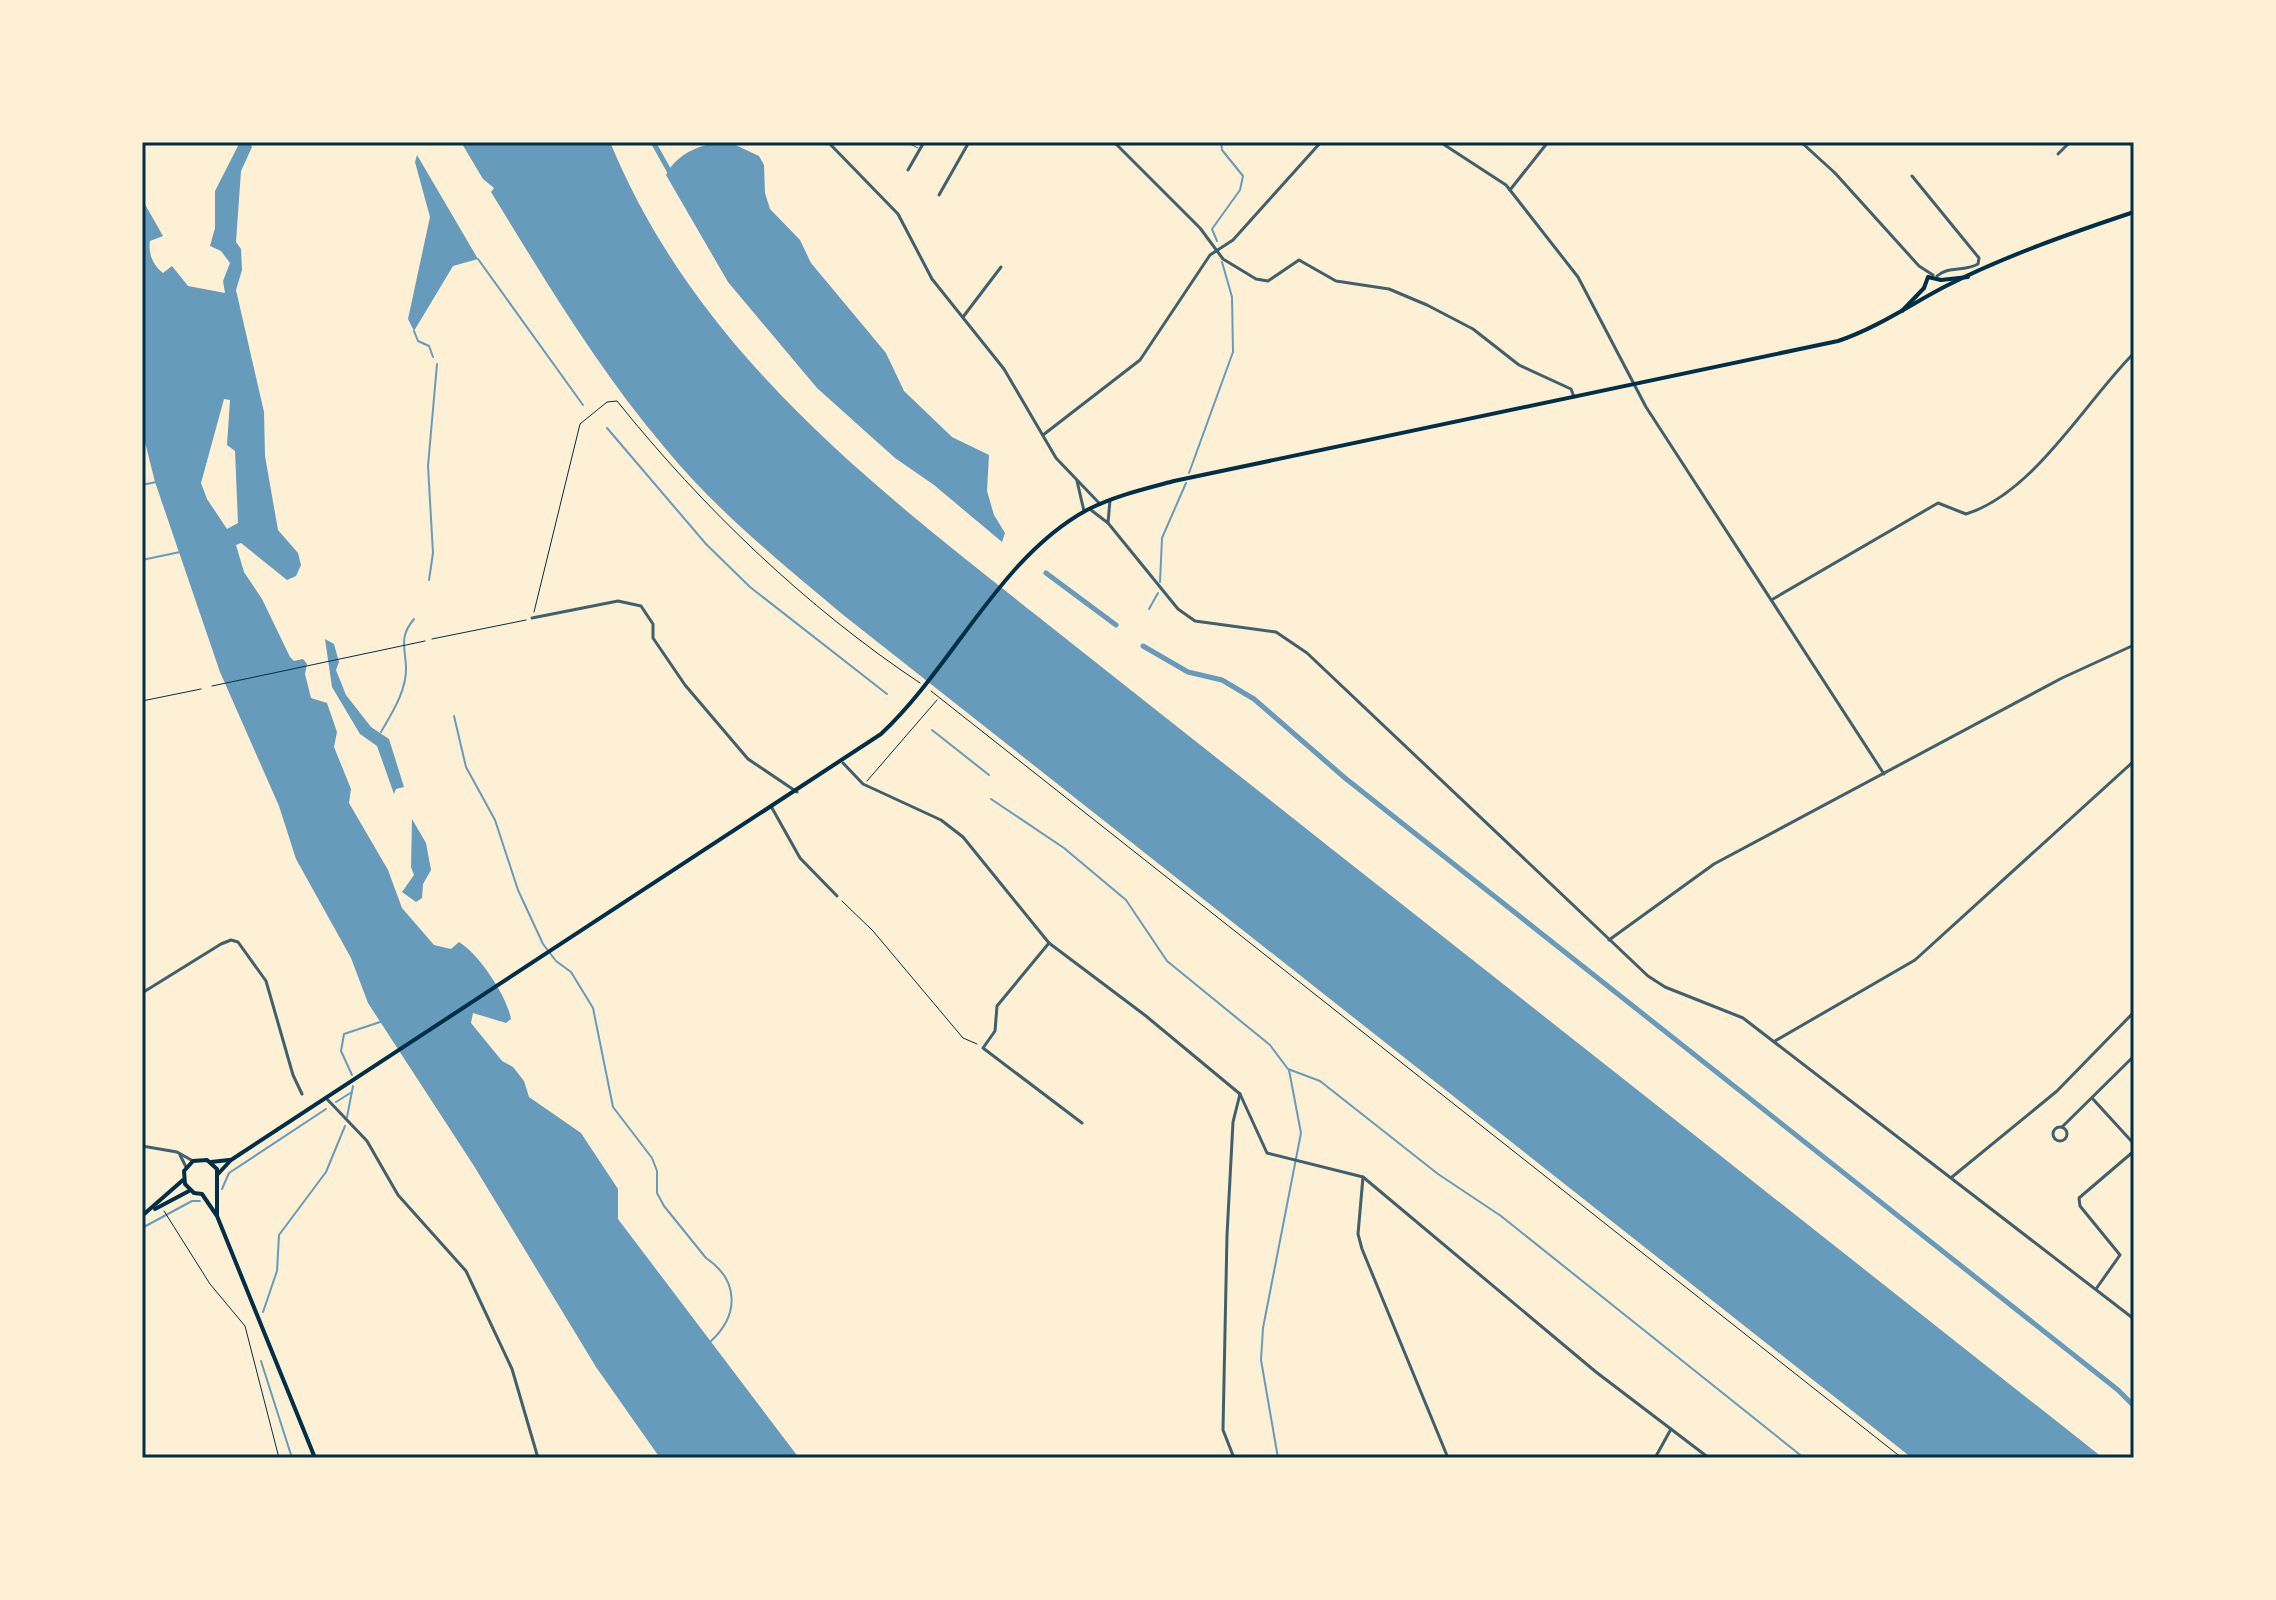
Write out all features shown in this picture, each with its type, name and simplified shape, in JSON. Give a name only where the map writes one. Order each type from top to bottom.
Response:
[{"type":"main road","points":[[217,1216],[215,1187],[218,1174],[231,1160],[843,763],[881,734],[920,694],[1012,575],[1055,533],[1087,510],[1174,481],[1838,341],[1898,315],[1942,288],[2041,245],[2134,212]]},
{"type":"main road","points":[[1898,315],[1924,288],[1925,280],[1974,276]]},
{"type":"main road","points":[[1937,277],[1942,288]]},
{"type":"main road","points":[[1924,288],[1933,294]]},
{"type":"main road","points":[[143,1216],[183,1179],[186,1167],[193,1161],[231,1160]]},
{"type":"main road","points":[[211,1162],[218,1174]]},
{"type":"main road","points":[[183,1179],[190,1190],[202,1194],[217,1216],[315,1458]]},
{"type":"main road","points":[[202,1194],[215,1187]]},
{"type":"main road","points":[[143,1216],[190,1190]]},
{"type":"street","points":[[828,142],[898,214],[932,279],[1004,369],[1043,435],[1077,481],[1100,504]]},
{"type":"street","points":[[908,170],[924,142]]},
{"type":"street","points":[[939,195],[969,142]]},
{"type":"street","points":[[1114,142],[1200,228],[1235,268],[1262,281],[1299,260],[1336,281],[1373,285],[1403,294],[1473,329],[1519,365],[1571,389],[1574,397]]},
{"type":"street","points":[[1043,435],[1140,360],[1217,250],[1233,240],[1321,142]]},
{"type":"street","points":[[1440,142],[1500,178],[1578,277],[1674,451],[1884,774]]},
{"type":"street","points":[[1510,190],[1548,142]]},
{"type":"street","points":[[1801,142],[1843,182],[1919,266],[1937,277],[1945,270],[1970,269],[1978,264],[1979,258],[1912,176]]},
{"type":"street","points":[[2058,154],[2070,142]]},
{"type":"street","points":[[2128,142],[2134,146]]},
{"type":"street","points":[[1919,266],[1925,280]]},
{"type":"street","points":[[963,317],[1001,267]]},
{"type":"street","points":[[1773,599],[1928,508],[1945,503],[1959,514],[1966,514],[2005,492],[2031,471],[2134,353]]},
{"type":"street","points":[[1077,481],[1087,510],[1108,523],[1167,597],[1195,621],[1276,632],[1307,653],[1658,983],[1730,1011],[1775,1041],[2134,1319]]},
{"type":"street","points":[[1108,523],[1110,500]]},
{"type":"street","points":[[532,618],[618,601],[641,606],[653,624],[653,638],[685,685],[748,759],[797,792]]},
{"type":"street","points":[[1609,940],[1714,864],[2062,678],[2132,646],[2134,654]]},
{"type":"street","points":[[1775,1041],[1915,960],[2134,761]]},
{"type":"street","points":[[843,763],[863,784],[941,820],[963,837],[1049,943],[1146,1016],[1240,1094],[1267,1153],[1363,1177],[1596,1372],[1709,1458]]},
{"type":"street","points":[[772,808],[800,858],[837,896]]},
{"type":"street","points":[[142,993],[221,944],[231,940],[238,942],[266,981],[293,1075],[302,1094]]},
{"type":"street","points":[[1049,943],[997,1006],[995,1031],[983,1048],[1082,1123]]},
{"type":"street","points":[[1952,1177],[2052,1095],[2134,1012]]},
{"type":"street","points":[[2062,1127],[2134,1056]]},
{"type":"street","points":[[1234,1458],[1223,1430],[1233,1122],[1240,1094]]},
{"type":"street","points":[[326,1098],[367,1141],[398,1195],[466,1271],[512,1369],[538,1458]]},
{"type":"street","points":[[2092,1098],[2134,1144]]},
{"type":"street","points":[[142,1146],[177,1152],[193,1161]]},
{"type":"street","points":[[2096,1289],[2120,1255],[2080,1206],[2079,1198],[2134,1151]]},
{"type":"street","points":[[177,1152],[186,1167]]},
{"type":"street","points":[[1363,1177],[1358,1234],[1362,1249],[1448,1458]]},
{"type":"street","points":[[1655,1458],[1671,1429]]},
{"type":"lane","points":[[906,142],[920,149]]},
{"type":"path","points":[[432,639],[532,618],[580,424],[607,402],[617,401],[663,458],[768,562],[1902,1458]]},
{"type":"path","points":[[212,686],[425,641]]},
{"type":"path","points":[[142,701],[201,689]]},
{"type":"path","points":[[863,784],[939,698]]},
{"type":"path","points":[[837,896],[873,931],[963,1038],[983,1048]]},
{"type":"path","points":[[165,1213],[210,1284],[245,1326],[279,1458]]},
{"type":"water","points":[[240,142],[249,142],[252,147],[241,171],[236,242],[241,249],[242,270],[236,290],[264,412],[265,456],[278,530],[298,553],[301,565],[296,576],[287,580],[241,543],[236,545],[244,572],[262,599],[290,657],[294,661],[303,659],[307,664],[305,674],[311,698],[327,703],[337,732],[334,747],[351,789],[349,803],[388,870],[402,908],[434,945],[451,949],[459,942],[467,948],[498,988],[511,1019],[506,1023],[473,1013],[471,1023],[502,1061],[513,1067],[524,1081],[529,1097],[581,1133],[618,1189],[618,1219],[799,1458],[660,1458],[596,1367],[474,1166],[368,1003],[351,958],[296,859],[279,806],[220,672],[155,482],[142,430],[142,199],[163,236],[150,241],[156,266],[163,273],[172,266],[188,286],[225,293],[223,281],[230,263],[221,251],[210,246],[215,228],[215,191]],"holes":[[[224,399],[230,400],[227,445],[235,451],[238,523],[227,529],[207,499],[201,483]]]},
{"type":"water","points":[[461,142],[610,142],[646,216],[689,284],[737,347],[791,406],[849,461],[972,565],[2103,1458],[1912,1458],[842,614],[728,514],[685,471],[641,418],[573,323],[491,192],[494,188],[483,179]]},
{"type":"water","points":[[729,142],[759,156],[764,165],[765,193],[770,209],[800,240],[811,263],[886,353],[904,391],[952,437],[989,455],[987,491],[994,515],[1005,533],[1002,542],[934,485],[895,458],[817,388],[728,282],[666,175],[684,154],[711,144]]},
{"type":"water","points":[[417,155],[478,259],[453,266],[414,331],[408,319],[430,217],[415,162]]},
{"type":"water","points":[[325,639],[334,644],[339,662],[336,670],[346,695],[371,727],[389,739],[404,787],[396,789],[394,794],[377,746],[360,734],[332,687]]},
{"type":"water","points":[[412,819],[426,843],[431,870],[423,884],[422,898],[416,902],[402,892],[414,875],[411,867]]},
{"type":"waterway","points":[[653,142],[672,176]]},
{"type":"waterway","points":[[1217,241],[1212,229],[1240,190],[1243,176],[1222,150],[1221,142]]},
{"type":"waterway","points":[[478,259],[583,405]]},
{"type":"waterway","points":[[1189,473],[1233,352],[1232,297],[1222,262]]},
{"type":"waterway","points":[[414,331],[418,341],[429,346],[433,357]]},
{"type":"waterway","points":[[429,580],[433,553],[428,466],[437,364]]},
{"type":"waterway","points":[[607,428],[706,544],[750,587],[887,694]]},
{"type":"waterway","points":[[173,446],[182,482]]},
{"type":"waterway","points":[[142,485],[156,482]]},
{"type":"waterway","points":[[1160,582],[1162,538],[1186,483]]},
{"type":"waterway","points":[[142,560],[180,552]]},
{"type":"waterway","points":[[1046,573],[1116,625]]},
{"type":"waterway","points":[[1149,609],[1158,593]]},
{"type":"waterway","points":[[381,732],[404,684],[405,637],[414,619]]},
{"type":"waterway","points":[[1143,646],[1188,672],[1222,680],[1254,699],[1345,778],[2118,1390],[2134,1406]]},
{"type":"waterway","points":[[454,716],[466,767],[495,820],[518,890],[543,944],[556,961],[571,972],[593,1008],[613,1107],[652,1158],[657,1171],[657,1193],[664,1206],[706,1258],[717,1267],[730,1288],[732,1299],[726,1321],[710,1342]]},
{"type":"waterway","points":[[932,730],[989,775]]},
{"type":"waterway","points":[[991,799],[1064,848],[1126,900],[1167,961],[1270,1045],[1288,1069],[1320,1081],[1438,1174],[1501,1216],[1804,1458]]},
{"type":"waterway","points":[[352,1075],[341,1051],[344,1034],[380,1022]]},
{"type":"waterway","points":[[1278,1458],[1261,1360],[1263,1328],[1301,1133],[1289,1070]]},
{"type":"waterway","points":[[347,1117],[353,1086]]},
{"type":"waterway","points":[[336,1102],[352,1092]]},
{"type":"waterway","points":[[222,1189],[229,1173],[326,1109]]},
{"type":"waterway","points":[[263,1312],[277,1271],[279,1235],[326,1172],[345,1126]]},
{"type":"waterway","points":[[142,1228],[192,1201],[200,1201]]},
{"type":"waterway","points":[[261,1361],[292,1458]]}]
